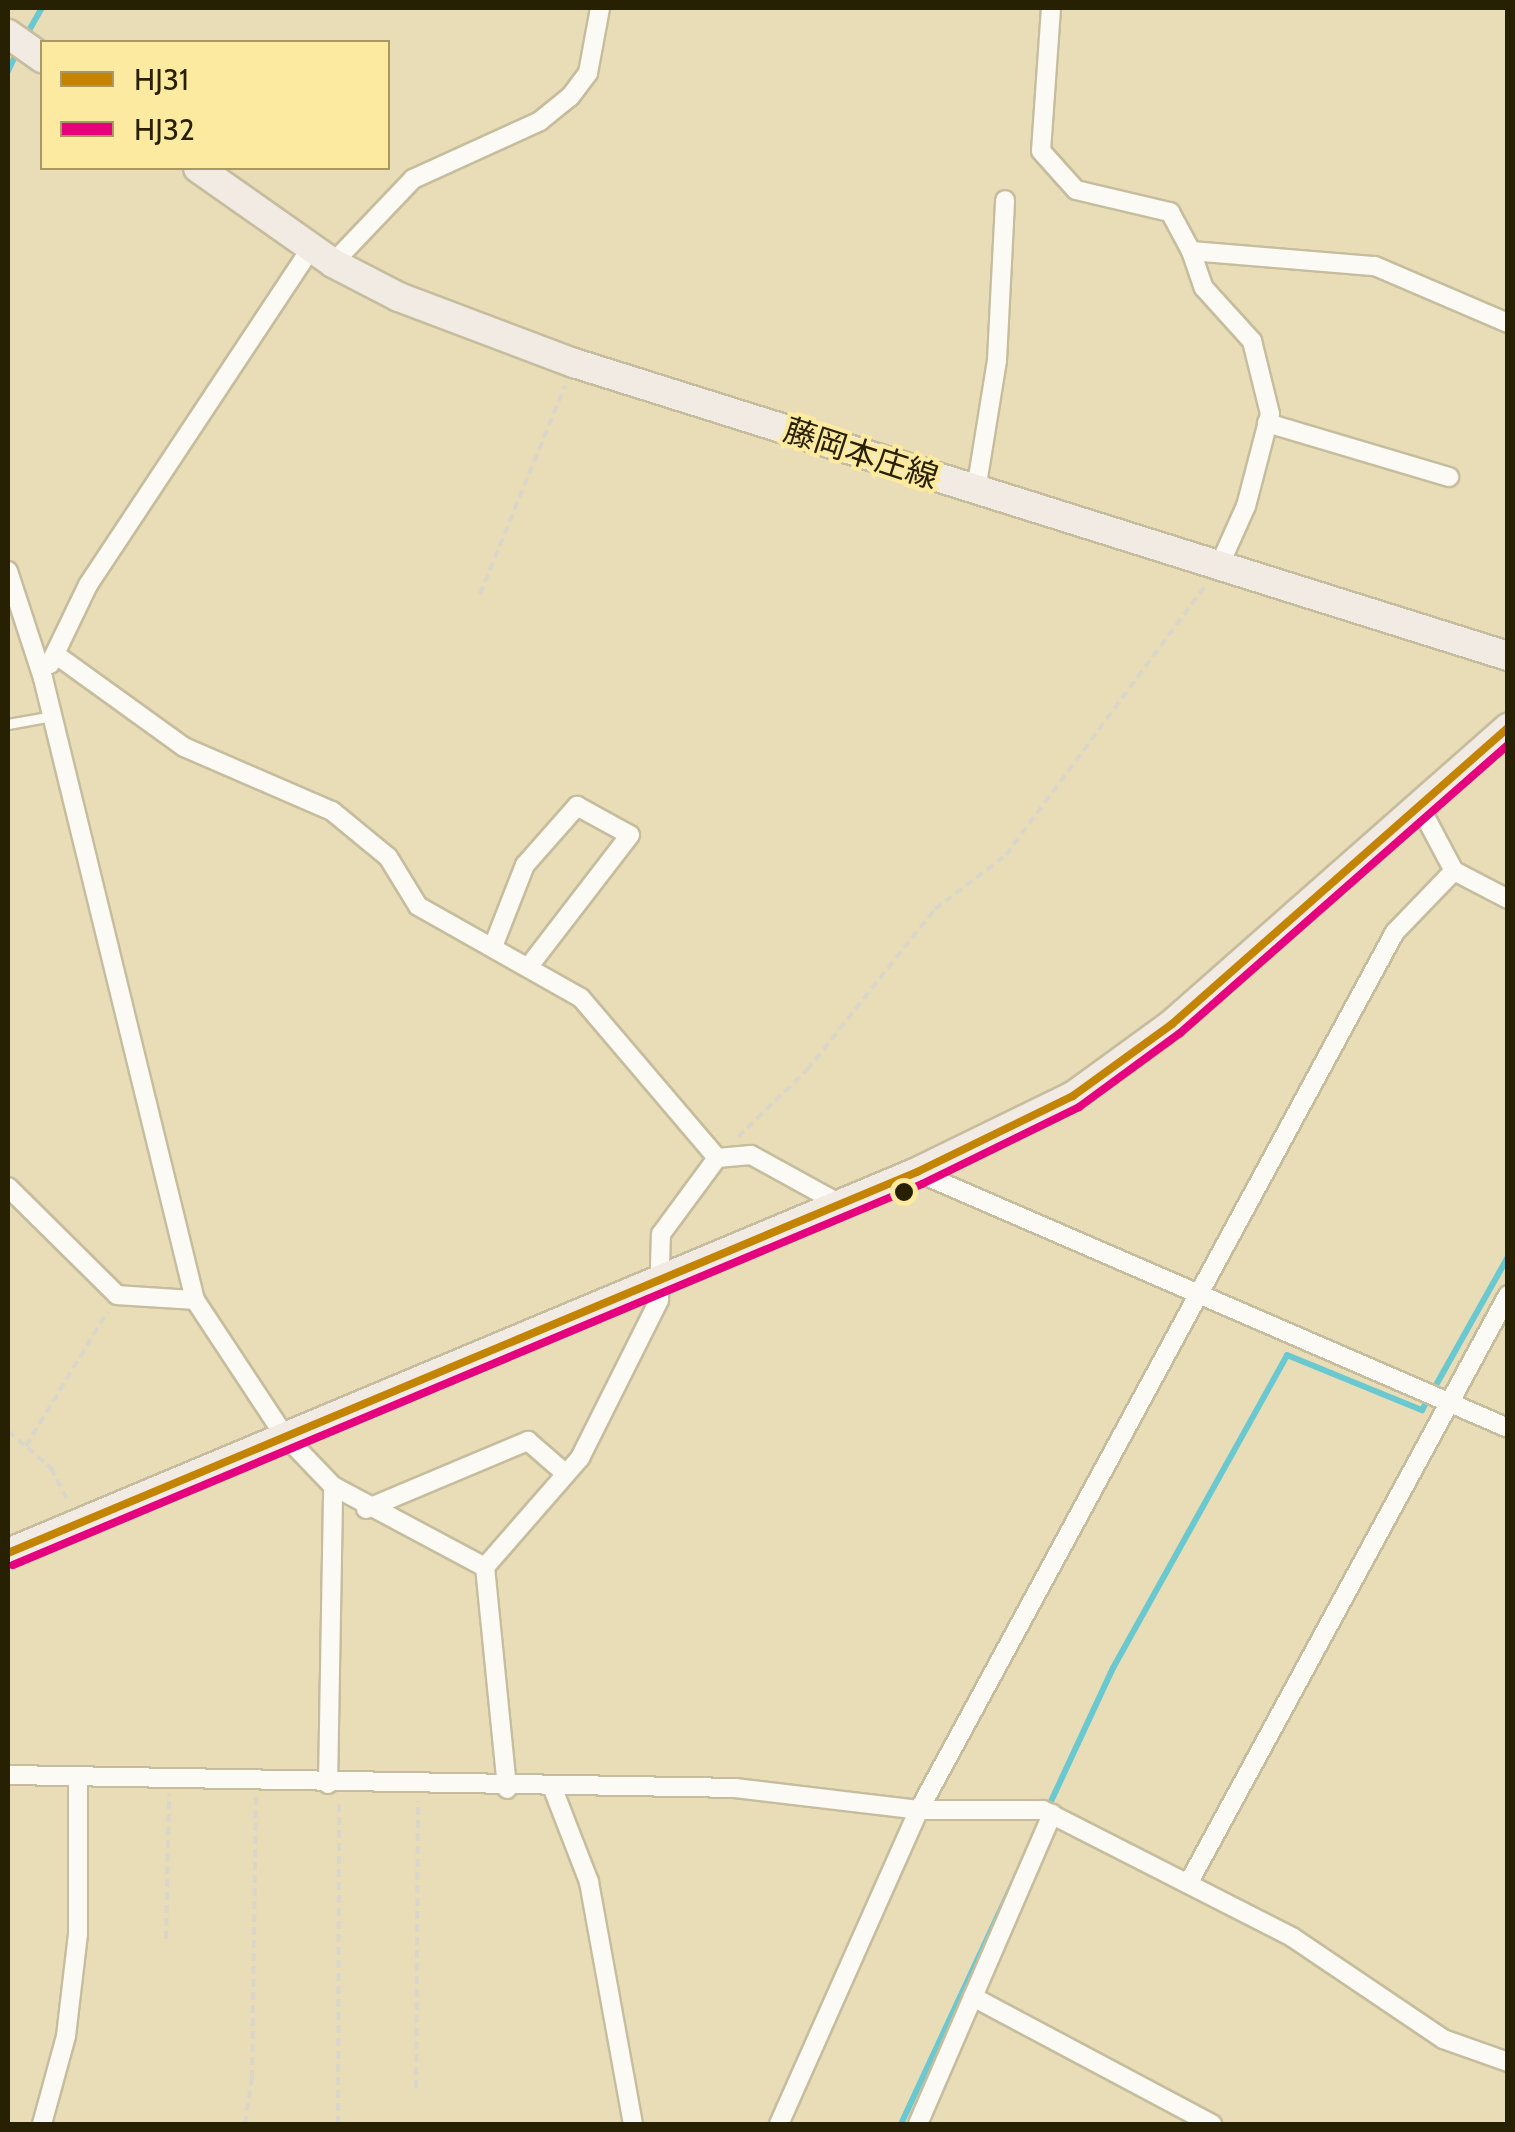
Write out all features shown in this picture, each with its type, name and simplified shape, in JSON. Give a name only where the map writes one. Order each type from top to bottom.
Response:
[{"type":"main road","points":[[8,34],[40,57]]},
{"type":"main road","name":"藤岡本庄線","points":[[201,170],[321,256],[399,297],[574,363],[1508,656]]},
{"type":"main road","points":[[8,1553],[77,1520],[842,1205],[917,1172],[1114,1069],[1508,728]]},
{"type":"street","points":[[44,678],[116,540],[321,256],[413,179],[540,121],[570,98],[588,73],[600,8]]},
{"type":"street","points":[[1051,8],[1041,151],[1076,190],[1170,212],[1191,251],[1204,288],[1252,341],[1267,423],[1246,506],[1219,566]]},
{"type":"street","points":[[976,490],[997,360],[1005,200]]},
{"type":"street","points":[[1191,251],[1375,266],[1508,323]]},
{"type":"street","points":[[1267,423],[1449,477]]},
{"type":"street","points":[[8,571],[44,678],[195,1300],[284,1435],[333,1486],[366,1509],[485,1566]]},
{"type":"street","points":[[55,654],[184,746],[332,811],[388,857],[418,906],[530,964],[581,998],[717,1158]]},
{"type":"street","points":[[494,944],[525,866],[576,806],[630,836],[530,964]]},
{"type":"street","points":[[1420,807],[1454,871],[1508,899]]},
{"type":"street","points":[[779,2124],[918,1810],[1394,932],[1454,871]]},
{"type":"street","points":[[508,1789],[485,1566],[566,1474],[651,1322],[660,1277],[662,1234],[717,1158],[751,1155],[842,1205]]},
{"type":"street","points":[[917,1172],[1197,1298],[1508,1428]]},
{"type":"street","points":[[8,1186],[117,1296],[195,1300]]},
{"type":"street","points":[[1189,1882],[1508,1295]]},
{"type":"street","points":[[366,1509],[528,1442],[566,1474]]},
{"type":"street","points":[[333,1486],[334,1784]]},
{"type":"street","points":[[8,1774],[508,1789],[736,1788],[918,1810],[1052,1814],[1292,1936],[1442,2039],[1508,2062]]},
{"type":"street","points":[[42,2124],[66,2036],[78,1934],[78,1777]]},
{"type":"street","points":[[553,1789],[589,1882],[633,2124]]},
{"type":"street","points":[[918,2124],[1052,1814]]},
{"type":"street","points":[[973,1997],[1212,2124]]},
{"type":"lane","points":[[8,724],[53,716]]},
{"type":"path","points":[[480,594],[574,363]]},
{"type":"path","points":[[717,1158],[807,1070],[935,909],[1006,855],[1100,738],[1219,566]]},
{"type":"path","points":[[26,1446],[117,1296]]},
{"type":"path","points":[[8,1431],[52,1468],[77,1520]]},
{"type":"path","points":[[166,1939],[170,1780]]},
{"type":"path","points":[[245,2124],[256,1782]]},
{"type":"path","points":[[334,1784],[338,2124]]},
{"type":"path","points":[[416,2088],[418,1786]]},
{"type":"waterway","points":[[24,39],[42,8]]},
{"type":"waterway","points":[[8,71],[18,50]]},
{"type":"waterway","points":[[901,2124],[1113,1668],[1287,1355],[1422,1410],[1508,1257]]},
{"type":"transit line","name":"HJ31","points":[[8,1553],[917,1172],[1073,1096],[1172,1024],[1508,728]]},
{"type":"transit line","name":"HJ32","points":[[13,1565],[922,1184],[1079,1107],[1180,1033],[1508,745]]}]
